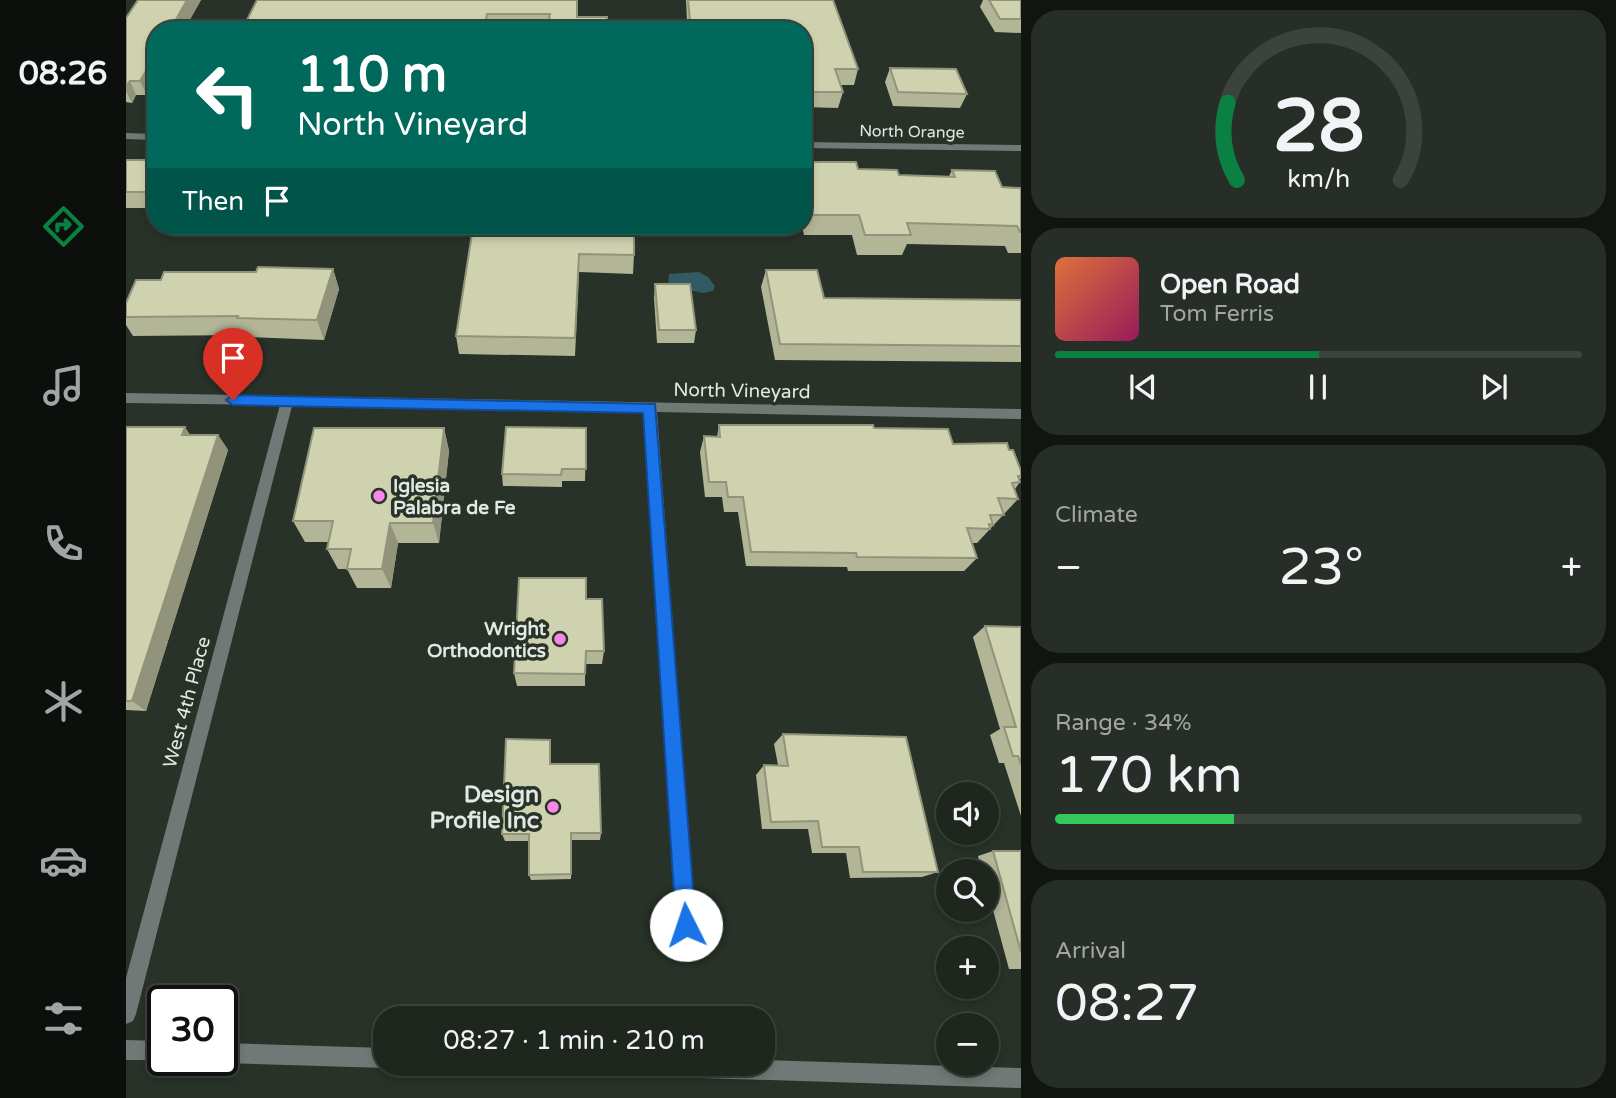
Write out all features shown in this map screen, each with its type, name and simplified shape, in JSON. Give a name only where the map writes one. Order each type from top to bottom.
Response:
[{"type":"street","points":[[126,136],[147,137]]},
{"type":"street","name":"North Orange","points":[[812,145],[1021,148]]},
{"type":"street","name":"North Vineyard","points":[[126,398],[1021,414]]},
{"type":"street","name":"West 4th Place","points":[[126,1014],[287,401]]},
{"type":"street","points":[[650,407],[686,925]]},
{"type":"street","points":[[126,1050],[147,1051]]},
{"type":"street","points":[[238,1053],[373,1058]]},
{"type":"street","points":[[775,1070],[1021,1078]]},
{"type":"water","points":[[699,272],[708,277],[715,286],[713,291],[703,293],[668,286],[669,274]]},
{"type":"building","points":[[138,0],[187,0],[175,21],[147,21],[147,69],[140,81],[130,81],[126,86],[126,18]]},
{"type":"building","points":[[257,0],[577,0],[577,17],[607,17],[607,21],[549,21],[550,14],[487,14],[486,21],[246,21]]},
{"type":"building","points":[[688,0],[833,0],[858,69],[835,69],[843,92],[812,92],[812,21],[690,21]]},
{"type":"building","points":[[989,0],[1021,0],[1021,19],[1000,19]]},
{"type":"building","points":[[890,68],[956,69],[967,94],[898,92]]},
{"type":"building","points":[[126,160],[147,160],[147,192],[126,192]]},
{"type":"building","points":[[812,162],[856,162],[858,169],[897,170],[899,175],[955,177],[952,170],[995,171],[1002,187],[1021,190],[1021,232],[1017,226],[907,223],[911,235],[865,235],[859,215],[812,215]]},
{"type":"building","points":[[472,235],[634,235],[634,255],[579,254],[575,338],[456,336]]},
{"type":"building","points":[[258,267],[333,269],[317,320],[237,318],[238,316],[126,317],[126,303],[136,280],[161,280],[164,272],[256,272]]},
{"type":"building","points":[[766,270],[817,270],[824,298],[1021,300],[1021,346],[780,344]]},
{"type":"building","points":[[655,284],[690,284],[696,330],[659,330]]},
{"type":"building","points":[[719,425],[873,425],[874,428],[948,429],[953,444],[1007,443],[1009,450],[1013,450],[1021,471],[1021,476],[1018,476],[1020,482],[1012,483],[1018,499],[998,498],[1004,515],[990,515],[993,525],[989,524],[990,529],[967,528],[977,558],[857,557],[856,553],[751,552],[743,497],[728,497],[726,482],[709,482],[704,436],[720,437]]},
{"type":"building","points":[[126,427],[185,427],[182,435],[218,435],[132,701],[126,701]]},
{"type":"building","points":[[506,427],[586,428],[586,469],[562,469],[561,475],[502,474]]},
{"type":"building","name":"Iglesia Palabra de Fe","points":[[314,428],[444,428],[433,523],[390,523],[382,569],[347,569],[351,549],[327,549],[333,521],[293,521]]},
{"type":"building","name":"Wright Orthodontics","points":[[519,578],[586,578],[586,599],[602,599],[604,651],[586,651],[585,674],[514,673]]},
{"type":"building","points":[[985,626],[1021,627],[1021,765],[1018,756],[1013,756],[1004,727],[1016,727]]},
{"type":"building","points":[[783,734],[906,737],[936,872],[863,872],[859,847],[822,847],[818,821],[771,822],[764,765],[788,766]]},
{"type":"building","name":"Design Profile Inc","points":[[506,739],[550,740],[550,764],[599,764],[601,833],[571,833],[571,874],[529,875],[529,834],[502,834]]},
{"type":"building","points":[[993,851],[1021,851],[1021,952],[999,873],[999,859],[995,859]]},
{"type":"place","name":"Iglesia Palabra de Fe","points":[[379,496]]},
{"type":"place","name":"Wright Orthodontics","points":[[560,639]]},
{"type":"place","name":"Design Profile Inc","points":[[553,807]]},
{"type":"route","points":[[233,400],[650,407],[686,925]]}]
